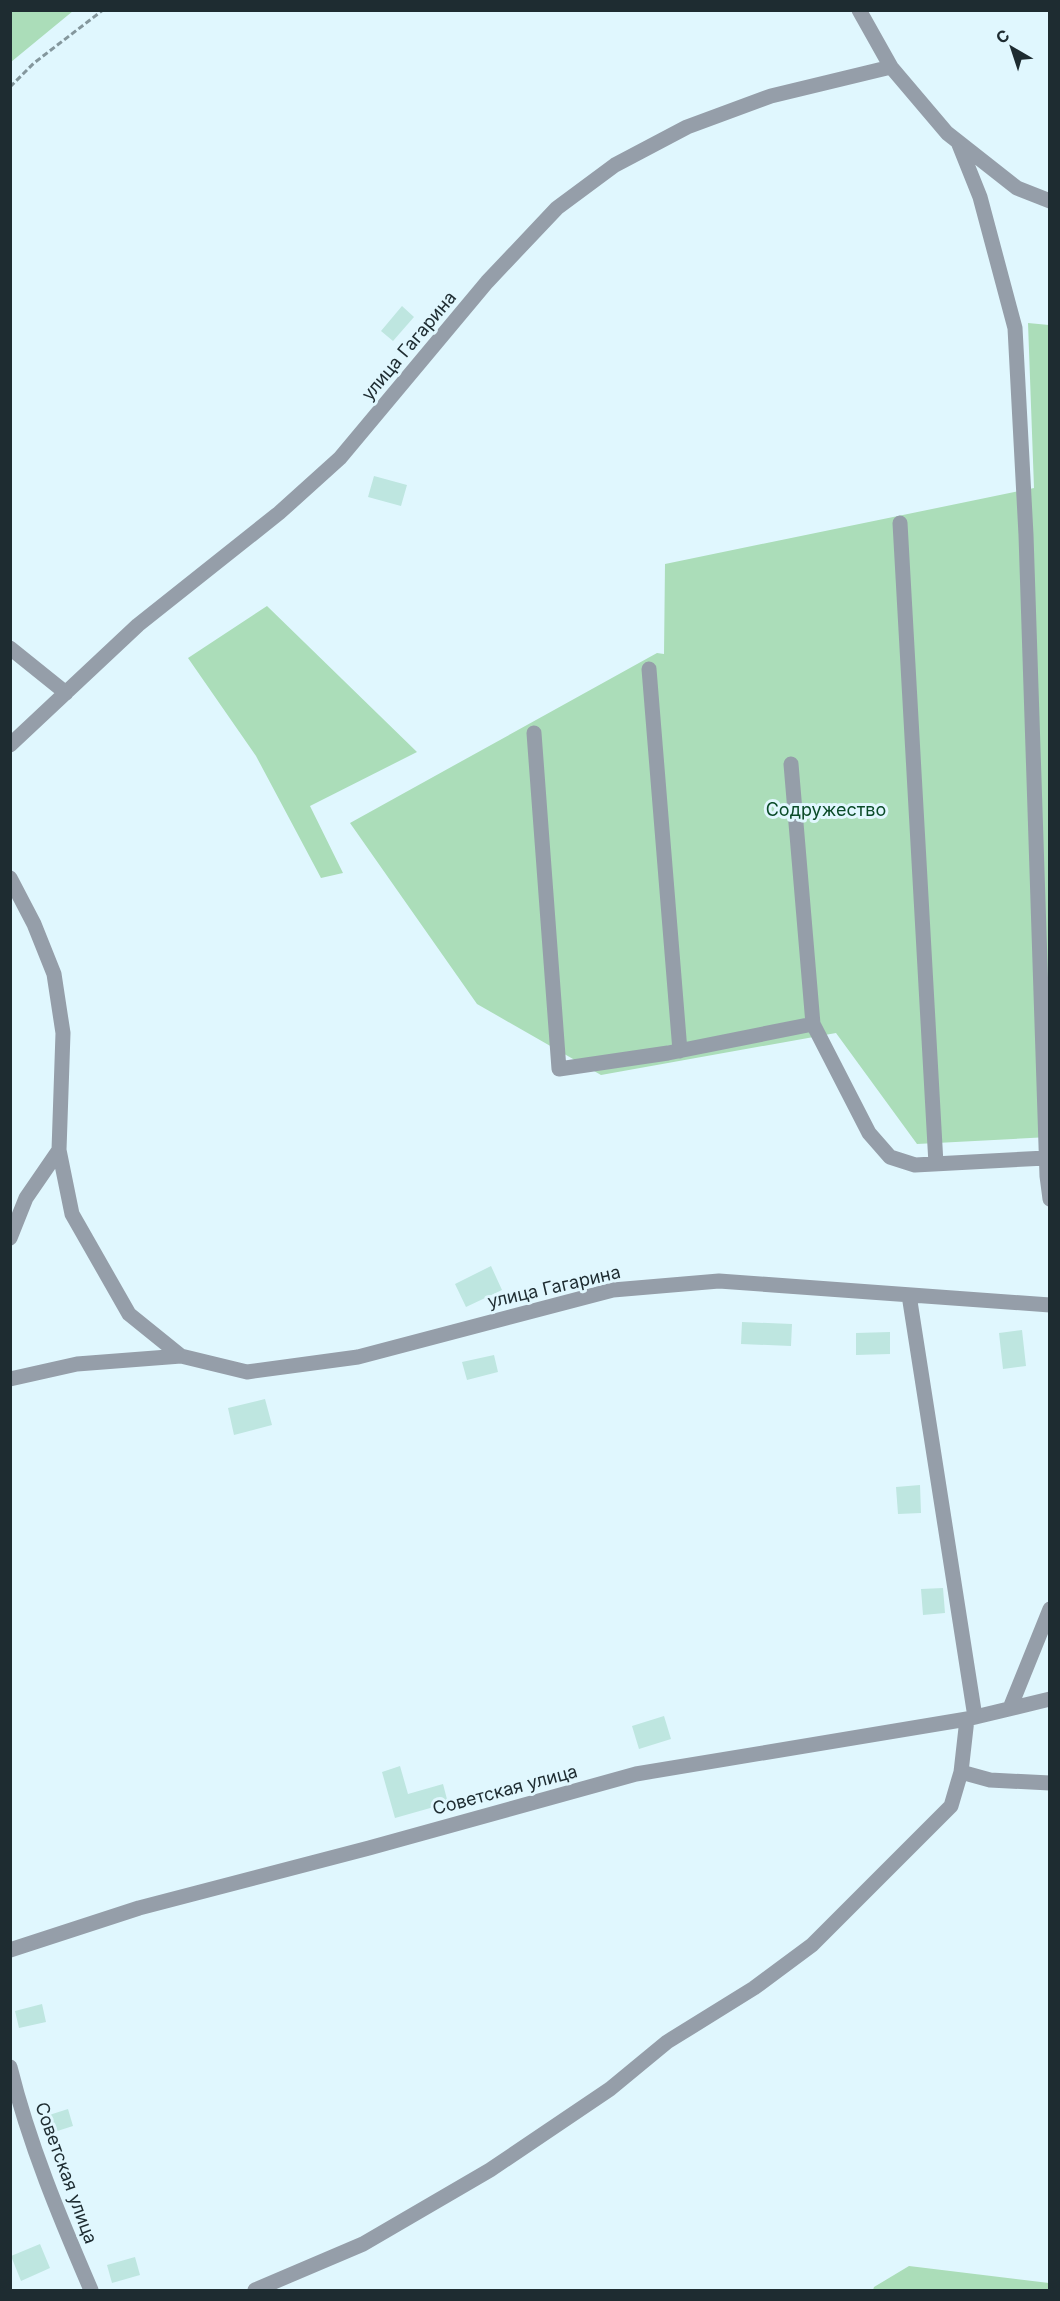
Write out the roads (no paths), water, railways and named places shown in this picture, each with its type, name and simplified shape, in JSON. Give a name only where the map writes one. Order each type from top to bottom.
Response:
[{"type":"street","points":[[858,10],[891,67],[946,133],[1017,188],[1050,201]]},
{"type":"street","name":"улица Гагарина","points":[[10,745],[138,625],[279,513],[340,458],[487,282],[557,208],[615,165],[687,127],[771,96],[891,67]]},
{"type":"street","points":[[958,142],[980,197],[1015,328],[1027,547],[1046,1158],[1050,1199]]},
{"type":"street","points":[[900,522],[936,1164]]},
{"type":"street","points":[[10,648],[66,693]]},
{"type":"street","points":[[649,669],[680,1051]]},
{"type":"street","points":[[534,733],[559,1069],[680,1051],[813,1024]]},
{"type":"street","points":[[791,764],[813,1024],[869,1133],[890,1157],[915,1166],[1046,1158]]},
{"type":"street","name":"улица Гагарина","points":[[10,878],[34,924],[54,974],[63,1033],[59,1150],[72,1214],[129,1314],[181,1356]]},
{"type":"street","points":[[10,1238],[26,1198],[59,1150]]},
{"type":"street","name":"улица Гагарина","points":[[10,1379],[77,1364],[181,1356],[248,1372],[258,1371],[358,1357],[613,1290],[718,1281],[1050,1305]]},
{"type":"street","points":[[255,2290],[363,2244],[490,2170],[610,2089],[667,2042],[754,1988],[812,1945],[951,1806],[961,1772],[971,1718],[909,1295]]},
{"type":"street","points":[[1010,1708],[1050,1609]]},
{"type":"street","name":"Советская улица","points":[[10,1950],[139,1908],[369,1848],[636,1774],[971,1718],[1050,1698]]},
{"type":"street","points":[[961,1772],[990,1780],[1050,1783]]},
{"type":"street","name":"Советская улица","points":[[10,2067],[18,2099],[64,2226],[91,2290]]},
{"type":"park label","name":"Содружество","points":[[826,810]]}]
